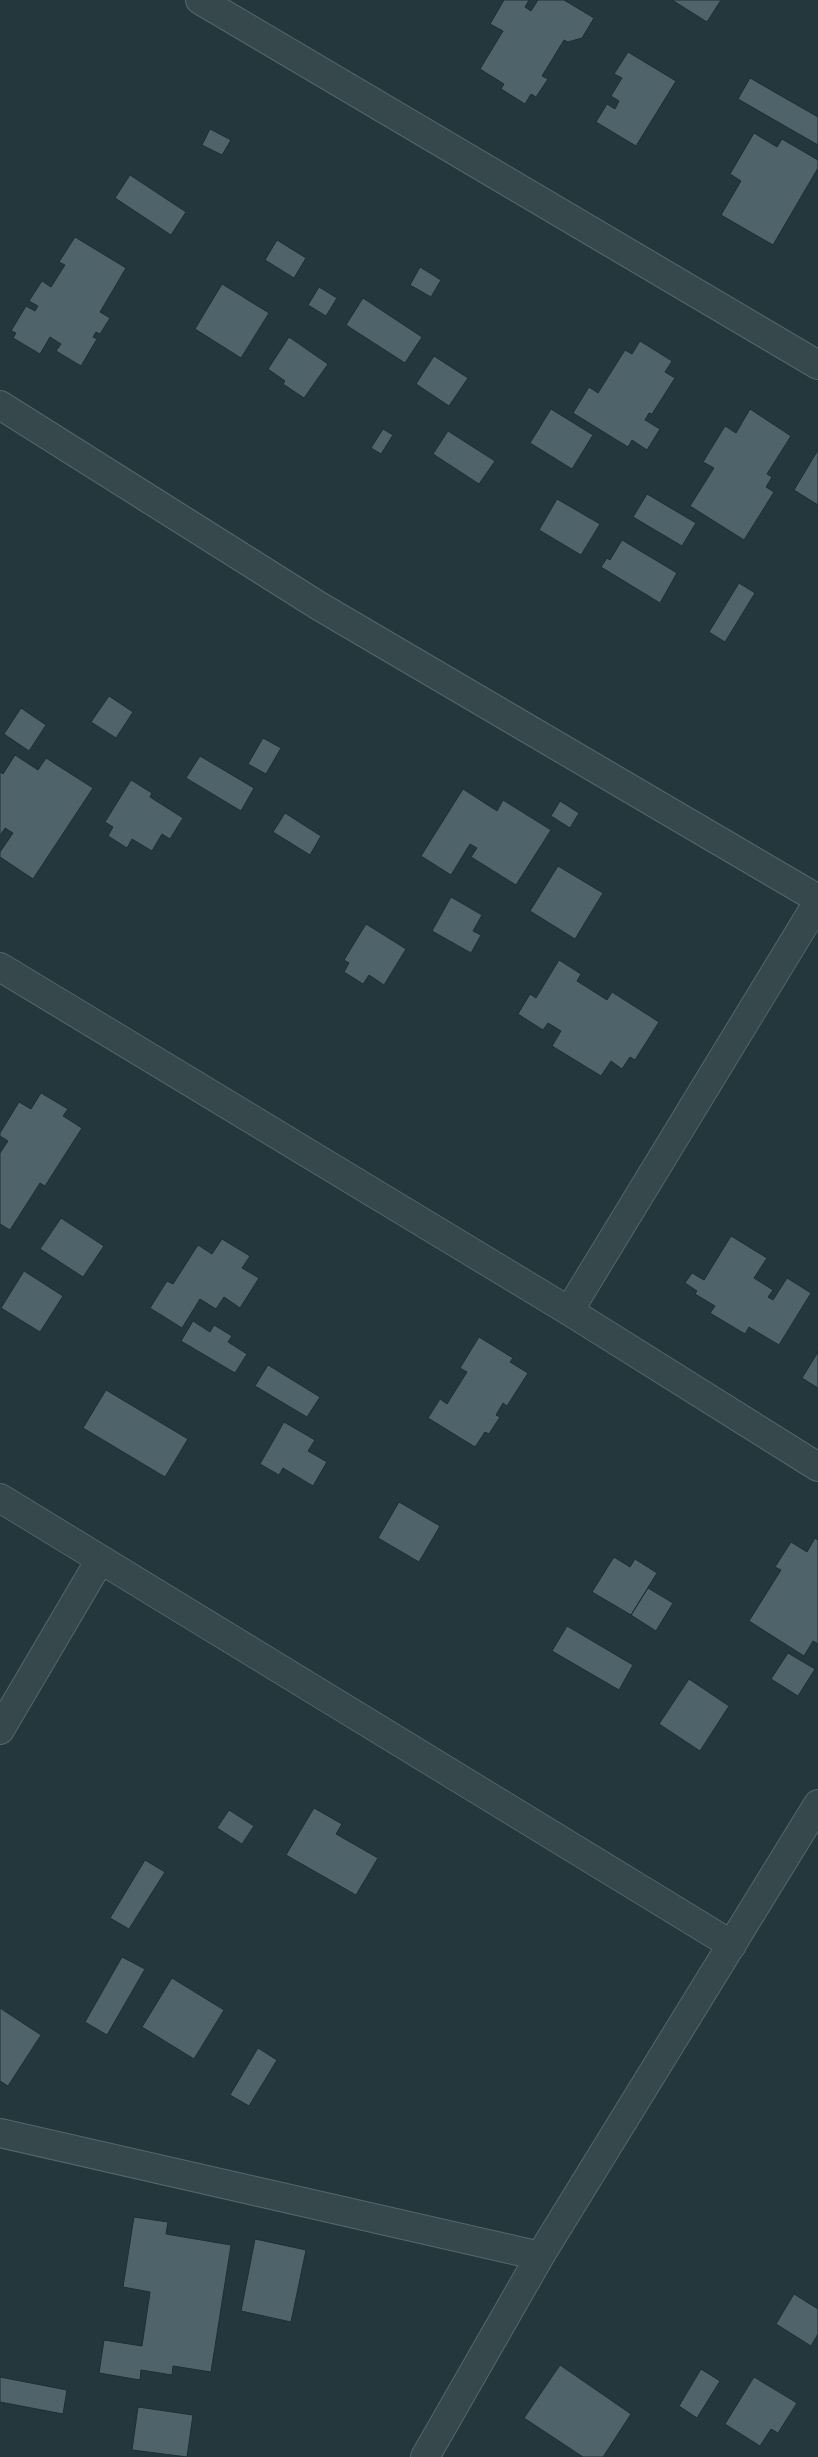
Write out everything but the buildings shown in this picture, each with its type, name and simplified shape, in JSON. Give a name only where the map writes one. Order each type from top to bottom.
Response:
[{"type":"street","points":[[200,0],[818,365]]},
{"type":"street","points":[[0,405],[319,606],[818,900],[569,1311]]},
{"type":"street","points":[[0,967],[569,1311],[818,1467]]},
{"type":"street","points":[[0,1498],[732,1944]]},
{"type":"street","points":[[0,1730],[100,1560]]},
{"type":"street","points":[[425,2457],[540,2256],[818,1804]]},
{"type":"street","points":[[0,2133],[540,2256]]}]
